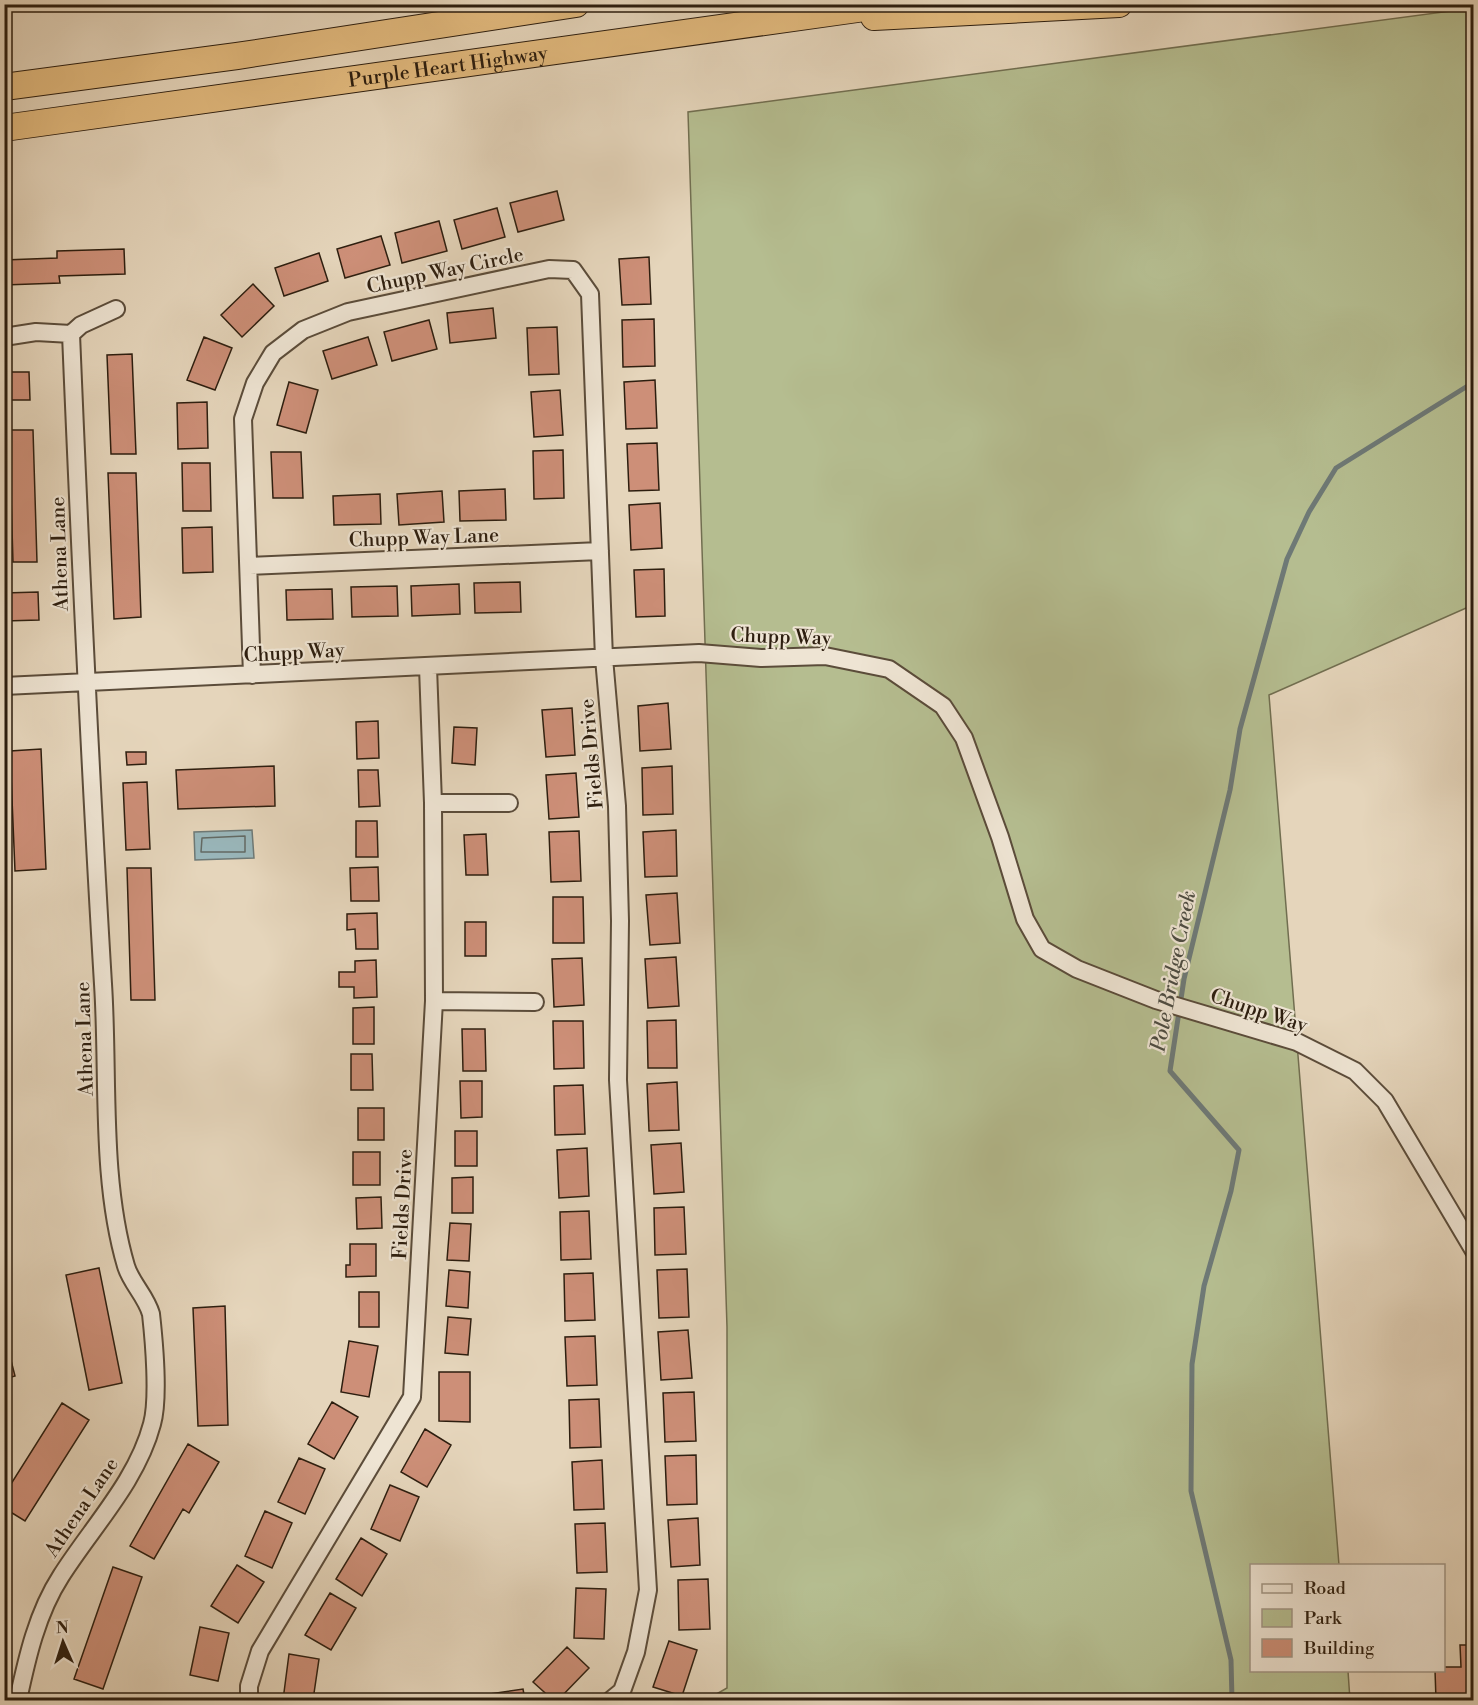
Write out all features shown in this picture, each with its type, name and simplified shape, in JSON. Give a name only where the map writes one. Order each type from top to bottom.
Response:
[{"type":"highway","name":"Purple Heart Highway","points":[[4,87],[237,56],[576,4]]},
{"type":"highway","name":"Purple Heart Highway","points":[[4,128],[893,4]]},
{"type":"highway","points":[[769,22],[1119,4]]},
{"type":"street","name":"Chupp Way Circle","points":[[252,675],[250,566],[243,418],[255,384],[273,353],[303,330],[348,312],[549,268],[573,270],[590,294],[604,658]]},
{"type":"street","points":[[4,337],[36,333],[71,334],[81,325],[116,309]]},
{"type":"street","name":"Athena Lane","points":[[18,1701],[36,1629],[50,1596],[129,1476],[148,1439],[154,1404],[151,1314],[147,1301],[126,1268],[111,1189],[106,1037],[86,682],[71,334]]},
{"type":"street","name":"Chupp Way Lane","points":[[250,566],[600,551]]},
{"type":"street","name":"Chupp Way","points":[[4,686],[699,653],[761,658],[825,656],[889,669],[944,706],[964,738],[1000,837],[1025,919],[1042,949],[1077,969],[1156,1000],[1297,1042],[1355,1071],[1385,1101],[1473,1251]]},
{"type":"street","name":"Fields Drive","points":[[604,658],[617,806],[620,921],[618,1080],[648,1590],[636,1652],[622,1692],[611,1701]]},
{"type":"street","name":"Fields Drive","points":[[249,1701],[249,1686],[261,1651],[412,1397],[434,1001],[433,803],[428,667]]},
{"type":"street","points":[[433,803],[509,803]]},
{"type":"street","points":[[434,1001],[535,1002]]},
{"type":"green space","points":[[1473,8],[1473,605],[1269,695],[1339,1564],[1250,1564],[1250,1672],[1348,1672],[1350,1700],[706,1700],[727,1688],[727,1327],[688,112]]},
{"type":"water","points":[[252,830],[254,858],[195,860],[194,832]]},
{"type":"building","points":[[557,191],[564,220],[518,232],[510,203]]},
{"type":"building","points":[[497,208],[505,237],[462,249],[454,220]]},
{"type":"building","points":[[439,221],[447,251],[402,263],[395,233]]},
{"type":"building","points":[[381,236],[390,265],[345,278],[337,249]]},
{"type":"building","points":[[124,249],[125,274],[59,276],[60,283],[4,285],[4,260],[57,258],[57,251]]},
{"type":"building","points":[[319,253],[328,281],[284,296],[275,268]]},
{"type":"building","points":[[649,257],[651,304],[622,305],[619,259]]},
{"type":"building","points":[[253,284],[274,306],[242,337],[221,315]]},
{"type":"building","points":[[493,308],[496,338],[450,343],[447,313]]},
{"type":"building","points":[[654,319],[655,366],[623,367],[622,320]]},
{"type":"building","points":[[429,320],[437,349],[392,361],[384,332]]},
{"type":"building","points":[[557,327],[559,374],[529,375],[527,328]]},
{"type":"building","points":[[204,337],[232,348],[215,390],[187,380]]},
{"type":"building","points":[[368,337],[377,365],[332,379],[323,351]]},
{"type":"building","points":[[132,354],[136,454],[111,454],[107,355]]},
{"type":"building","points":[[4,372],[29,372],[30,400],[4,400]]},
{"type":"building","points":[[655,380],[657,428],[626,429],[624,382]]},
{"type":"building","points":[[289,382],[318,390],[306,433],[277,425]]},
{"type":"building","points":[[560,390],[563,435],[534,437],[531,392]]},
{"type":"building","points":[[207,402],[208,448],[178,449],[177,403]]},
{"type":"building","points":[[9,430],[33,430],[37,562],[13,562]]},
{"type":"building","points":[[657,443],[659,490],[629,491],[627,444]]},
{"type":"building","points":[[563,450],[564,498],[534,499],[533,451]]},
{"type":"building","points":[[271,452],[301,452],[303,498],[273,498]]},
{"type":"building","points":[[182,463],[210,463],[211,511],[183,511]]},
{"type":"building","points":[[108,473],[136,473],[141,617],[114,619]]},
{"type":"building","points":[[505,489],[506,520],[460,521],[459,491]]},
{"type":"building","points":[[442,491],[444,522],[399,525],[397,494]]},
{"type":"building","points":[[380,494],[381,524],[334,525],[333,496]]},
{"type":"building","points":[[660,503],[662,548],[631,550],[629,505]]},
{"type":"building","points":[[212,527],[213,572],[183,573],[182,528]]},
{"type":"building","points":[[664,569],[665,616],[636,617],[634,570]]},
{"type":"building","points":[[520,582],[521,612],[475,613],[474,583]]},
{"type":"building","points":[[459,584],[460,614],[412,616],[411,586]]},
{"type":"building","points":[[397,586],[398,616],[352,617],[351,587]]},
{"type":"building","points":[[332,589],[333,619],[287,620],[286,590]]},
{"type":"building","points":[[38,592],[39,620],[4,621],[4,593]]},
{"type":"building","points":[[668,703],[671,749],[640,751],[638,706]]},
{"type":"building","points":[[572,708],[575,755],[546,757],[542,710]]},
{"type":"building","points":[[378,721],[379,758],[357,759],[356,722]]},
{"type":"building","points":[[454,727],[477,728],[475,765],[452,763]]},
{"type":"building","points":[[41,749],[46,869],[15,871],[10,751]]},
{"type":"building","points":[[126,752],[146,752],[146,764],[127,765]]},
{"type":"building","points":[[274,766],[275,806],[178,809],[176,770]]},
{"type":"building","points":[[672,766],[673,814],[643,815],[642,768]]},
{"type":"building","points":[[358,770],[378,770],[380,806],[359,807]]},
{"type":"building","points":[[576,773],[579,817],[549,819],[546,775]]},
{"type":"building","points":[[147,782],[150,849],[126,850],[123,783]]},
{"type":"building","points":[[356,821],[377,821],[378,857],[356,857]]},
{"type":"building","points":[[676,830],[677,876],[645,877],[643,832]]},
{"type":"building","points":[[579,831],[581,881],[551,882],[549,832]]},
{"type":"building","points":[[486,834],[488,875],[466,875],[464,835]]},
{"type":"building","points":[[378,867],[379,901],[351,901],[350,868]]},
{"type":"building","points":[[127,868],[151,868],[155,1000],[131,1000]]},
{"type":"building","points":[[677,893],[680,943],[650,945],[646,895]]},
{"type":"building","points":[[553,897],[583,897],[584,943],[553,943]]},
{"type":"building","points":[[377,913],[378,949],[356,949],[355,929],[347,930],[347,914]]},
{"type":"building","points":[[465,922],[486,922],[486,956],[465,956]]},
{"type":"building","points":[[676,957],[679,1006],[648,1008],[645,959]]},
{"type":"building","points":[[582,958],[584,1005],[554,1007],[552,959]]},
{"type":"building","points":[[376,960],[377,997],[354,998],[354,987],[339,987],[339,972],[355,972],[355,961]]},
{"type":"building","points":[[374,1007],[374,1044],[353,1044],[353,1008]]},
{"type":"building","points":[[676,1020],[677,1068],[648,1068],[647,1021]]},
{"type":"building","points":[[553,1021],[583,1021],[584,1068],[554,1069]]},
{"type":"building","points":[[462,1029],[485,1029],[486,1071],[463,1071]]},
{"type":"building","points":[[351,1054],[372,1054],[373,1090],[351,1090]]},
{"type":"building","points":[[460,1081],[482,1081],[482,1117],[461,1118]]},
{"type":"building","points":[[677,1082],[679,1130],[649,1131],[647,1084]]},
{"type":"building","points":[[583,1085],[585,1134],[555,1135],[554,1086]]},
{"type":"building","points":[[358,1108],[384,1108],[384,1140],[358,1140]]},
{"type":"building","points":[[455,1131],[477,1131],[477,1166],[455,1166]]},
{"type":"building","points":[[681,1143],[684,1192],[654,1194],[651,1145]]},
{"type":"building","points":[[587,1148],[589,1196],[559,1198],[557,1150]]},
{"type":"building","points":[[353,1152],[380,1152],[380,1185],[353,1185]]},
{"type":"building","points":[[473,1177],[473,1213],[452,1213],[452,1178]]},
{"type":"building","points":[[381,1197],[382,1228],[357,1229],[356,1198]]},
{"type":"building","points":[[684,1207],[686,1254],[655,1255],[654,1208]]},
{"type":"building","points":[[589,1211],[591,1259],[561,1260],[560,1212]]},
{"type":"building","points":[[450,1223],[471,1224],[469,1261],[447,1260]]},
{"type":"building","points":[[350,1244],[376,1244],[376,1276],[346,1277],[346,1265],[350,1265]]},
{"type":"building","points":[[99,1268],[122,1383],[89,1390],[66,1275]]},
{"type":"building","points":[[687,1269],[689,1317],[659,1318],[657,1270]]},
{"type":"building","points":[[449,1270],[470,1272],[468,1308],[446,1306]]},
{"type":"building","points":[[593,1273],[595,1320],[565,1321],[564,1274]]},
{"type":"building","points":[[359,1292],[379,1292],[379,1327],[359,1327]]},
{"type":"building","points":[[225,1306],[228,1425],[198,1426],[193,1308]]},
{"type":"building","points":[[448,1317],[471,1319],[468,1355],[445,1353]]},
{"type":"building","points":[[688,1330],[692,1378],[661,1380],[658,1332]]},
{"type":"building","points":[[4,1333],[15,1376],[4,1379]]},
{"type":"building","points":[[595,1336],[597,1385],[567,1386],[565,1337]]},
{"type":"building","points":[[349,1341],[378,1346],[369,1397],[341,1392]]},
{"type":"building","points":[[439,1372],[470,1372],[470,1422],[439,1421]]},
{"type":"building","points":[[694,1392],[696,1441],[665,1442],[663,1393]]},
{"type":"building","points":[[599,1399],[601,1447],[570,1448],[569,1400]]},
{"type":"building","points":[[332,1402],[358,1417],[334,1459],[308,1444]]},
{"type":"building","points":[[62,1403],[89,1420],[25,1521],[4,1508],[4,1495]]},
{"type":"building","points":[[425,1429],[451,1445],[427,1487],[401,1472]]},
{"type":"building","points":[[188,1444],[219,1462],[189,1513],[183,1509],[154,1559],[130,1546]]},
{"type":"building","points":[[696,1455],[697,1504],[667,1505],[665,1456]]},
{"type":"building","points":[[299,1458],[325,1469],[305,1514],[278,1502]]},
{"type":"building","points":[[602,1460],[604,1509],[574,1510],[572,1462]]},
{"type":"building","points":[[390,1485],[419,1497],[400,1541],[371,1529]]},
{"type":"building","points":[[265,1511],[292,1523],[272,1568],[245,1556]]},
{"type":"building","points":[[698,1518],[700,1565],[671,1567],[668,1520]]},
{"type":"building","points":[[605,1523],[607,1572],[577,1573],[575,1524]]},
{"type":"building","points":[[361,1538],[387,1554],[362,1596],[336,1579]]},
{"type":"building","points":[[237,1565],[264,1582],[238,1623],[211,1606]]},
{"type":"building","points":[[113,1567],[142,1577],[103,1689],[74,1679]]},
{"type":"building","points":[[708,1579],[710,1629],[679,1630],[678,1580]]},
{"type":"building","points":[[576,1588],[606,1589],[604,1639],[574,1638]]},
{"type":"building","points":[[330,1593],[356,1608],[331,1650],[305,1635]]},
{"type":"building","points":[[200,1627],[229,1633],[218,1681],[190,1675]]},
{"type":"building","points":[[669,1641],[697,1650],[682,1696],[653,1687]]},
{"type":"building","points":[[1460,1645],[1474,1645],[1474,1700],[1436,1700],[1435,1672],[1445,1672],[1445,1667],[1461,1667]]},
{"type":"building","points":[[567,1647],[589,1668],[558,1700],[553,1700],[533,1682]]},
{"type":"building","points":[[289,1654],[319,1659],[313,1700],[283,1700]]},
{"type":"building","points":[[523,1689],[525,1700],[476,1700],[475,1696]]},
{"type":"building","points":[[217,1695],[217,1700],[187,1700],[187,1697]]},
{"type":"waterway","name":"Pole Bridge Creek","points":[[1232,1700],[1231,1660],[1191,1491],[1192,1364],[1204,1286],[1231,1191],[1239,1150],[1170,1071],[1184,979],[1230,790],[1240,729],[1287,559],[1309,512],[1336,468],[1474,382]]}]
